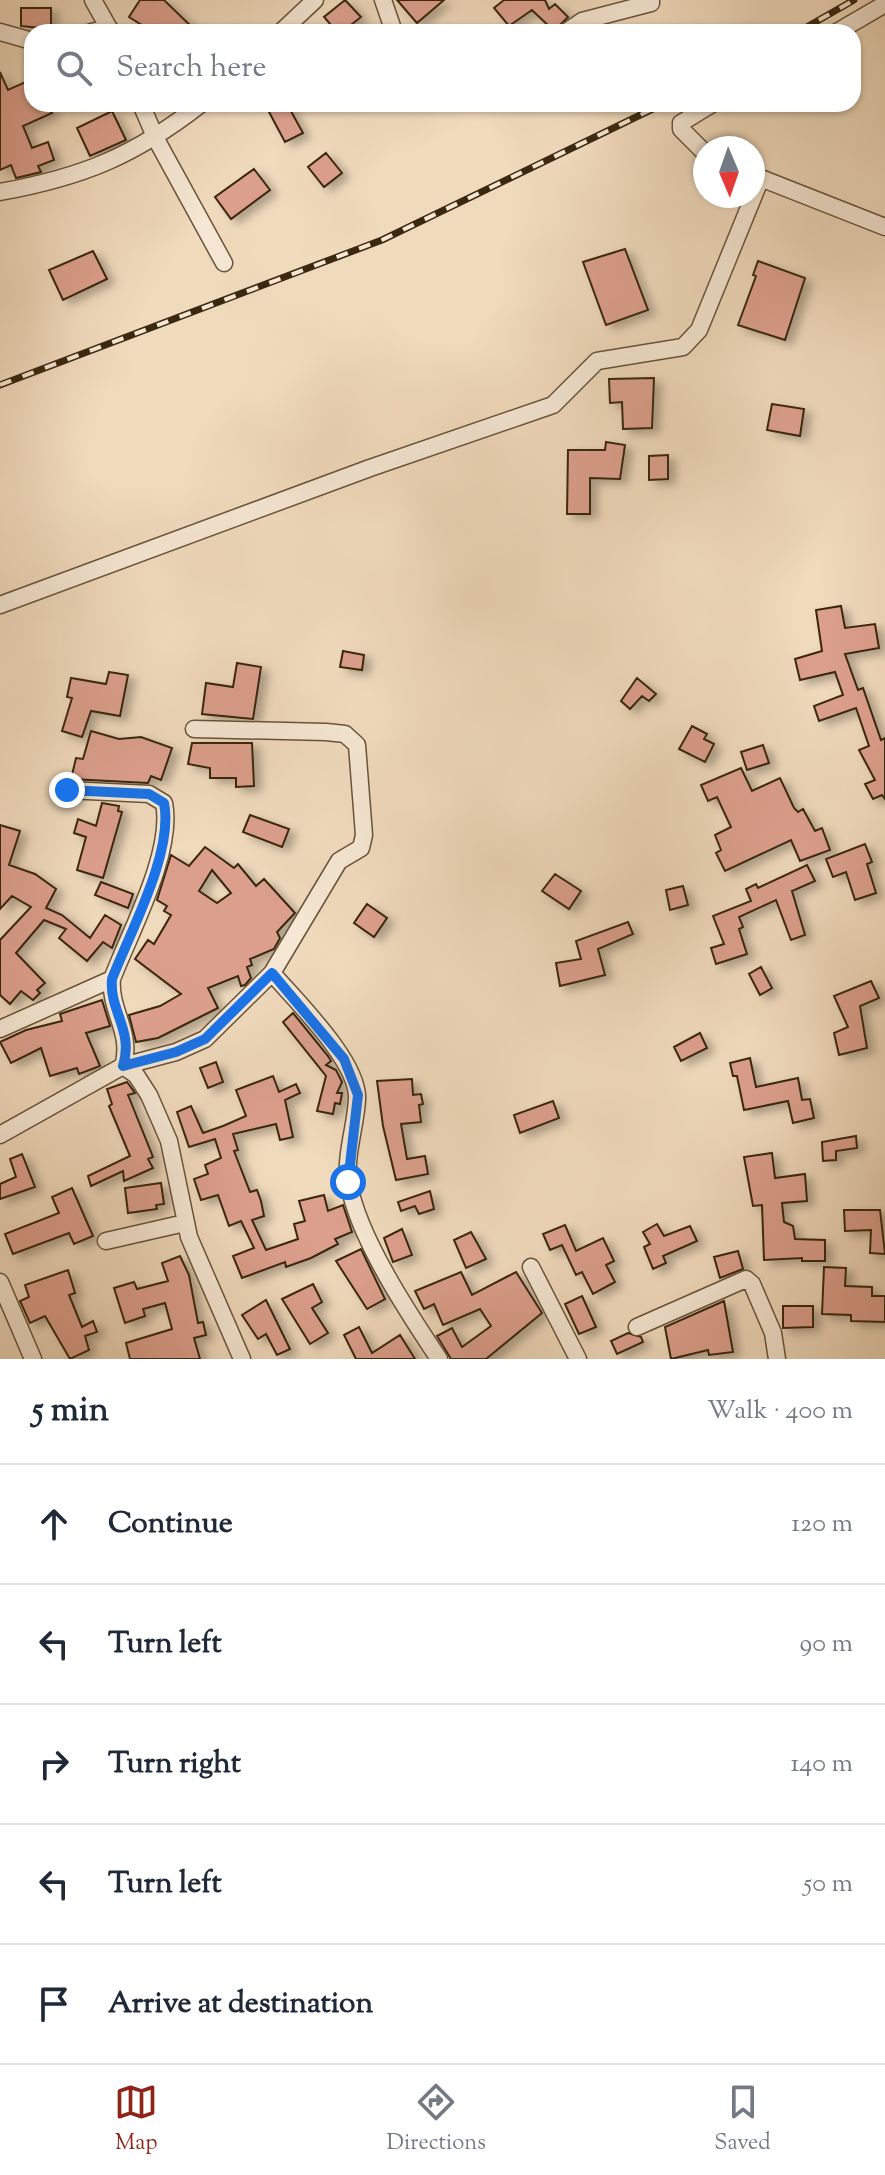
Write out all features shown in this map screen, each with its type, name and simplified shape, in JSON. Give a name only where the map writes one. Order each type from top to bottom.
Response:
[{"type":"street","points":[[93,0],[107,24]]},
{"type":"street","points":[[290,24],[315,0]]},
{"type":"street","points":[[383,0],[391,24]]},
{"type":"street","points":[[578,24],[651,3],[651,0]]},
{"type":"street","points":[[851,24],[885,4]]},
{"type":"street","points":[[0,32],[24,39]]},
{"type":"street","points":[[144,112],[224,263]]},
{"type":"street","points":[[0,192],[87,171],[156,139],[191,112]]},
{"type":"street","points":[[693,145],[681,129],[681,123],[699,112]]},
{"type":"street","points":[[765,179],[885,227]]},
{"type":"street","points":[[0,605],[370,468],[553,405],[597,361],[683,347],[699,330],[745,208]]},
{"type":"street","points":[[0,1135],[123,1066],[176,1052],[205,1039],[272,973],[339,861],[361,848],[364,835],[357,745],[345,734],[194,729]]},
{"type":"street","points":[[67,790],[149,794],[164,803],[167,817],[160,855],[112,979],[111,990],[127,1038],[123,1066]]},
{"type":"street","points":[[272,973],[344,1059],[358,1095],[348,1182],[363,1224],[406,1308],[436,1358]]},
{"type":"street","points":[[0,1029],[112,979]]},
{"type":"street","points":[[123,1066],[149,1095],[169,1141],[180,1184],[185,1223],[242,1359]]},
{"type":"street","points":[[106,1241],[185,1223]]},
{"type":"street","points":[[531,1267],[578,1359]]},
{"type":"street","points":[[637,1327],[746,1279],[752,1284],[773,1333],[777,1359]]},
{"type":"street","points":[[0,1282],[33,1359]]},
{"type":"building","points":[[140,0],[164,0],[189,24],[140,24],[129,17]]},
{"type":"building","points":[[345,0],[361,17],[352,24],[330,24],[324,17]]},
{"type":"building","points":[[397,0],[444,0],[417,23]]},
{"type":"building","points":[[504,0],[545,0],[549,9],[555,4],[568,17],[561,24],[547,24],[532,10],[507,24],[494,8]]},
{"type":"building","points":[[21,8],[51,8],[51,24],[21,26]]},
{"type":"building","points":[[0,72],[8,90],[24,83],[24,112],[52,112],[23,126],[32,148],[48,142],[54,160],[38,166],[41,172],[16,178],[11,165],[0,170]]},
{"type":"building","points":[[112,112],[126,140],[90,156],[77,128]]},
{"type":"building","points":[[269,112],[291,112],[303,133],[285,142]]},
{"type":"building","points":[[326,153],[342,173],[324,187],[308,167]]},
{"type":"building","points":[[254,169],[270,190],[231,219],[215,197]]},
{"type":"building","points":[[625,249],[648,310],[606,325],[583,262]]},
{"type":"building","points":[[93,251],[107,279],[63,300],[49,270]]},
{"type":"building","points":[[758,261],[805,278],[785,340],[738,325],[756,276],[753,275]]},
{"type":"building","points":[[654,378],[652,428],[623,429],[622,402],[610,403],[609,379]]},
{"type":"building","points":[[772,404],[804,409],[800,436],[767,430]]},
{"type":"building","points":[[606,442],[625,445],[620,479],[590,478],[590,514],[567,514],[568,450],[605,450]]},
{"type":"building","points":[[668,455],[668,479],[649,480],[649,456]]},
{"type":"building","points":[[841,606],[845,628],[875,624],[879,648],[845,654],[858,690],[863,688],[881,740],[885,738],[885,799],[882,795],[873,799],[865,784],[875,780],[859,750],[869,746],[856,708],[819,721],[814,706],[843,695],[835,672],[800,680],[795,659],[822,651],[816,610]]},
{"type":"building","points":[[343,651],[364,655],[362,670],[340,667]]},
{"type":"building","points":[[237,663],[261,667],[253,719],[202,714],[206,683],[233,687]]},
{"type":"building","points":[[109,672],[128,675],[120,716],[91,711],[82,737],[62,731],[72,698],[67,697],[71,678],[106,684]]},
{"type":"building","points":[[637,678],[656,694],[649,701],[642,696],[630,709],[621,701]]},
{"type":"building","points":[[692,726],[707,734],[704,739],[714,744],[705,762],[679,749]]},
{"type":"building","points":[[91,731],[119,739],[141,737],[172,748],[161,780],[151,776],[148,783],[71,779],[76,758],[83,759]]},
{"type":"building","points":[[192,743],[252,743],[254,786],[236,787],[236,778],[210,778],[210,768],[188,764]]},
{"type":"building","points":[[763,745],[769,763],[747,770],[741,752]]},
{"type":"building","points":[[741,768],[752,791],[780,778],[794,808],[798,812],[803,809],[815,831],[822,828],[830,850],[800,861],[791,840],[725,871],[716,853],[721,850],[715,835],[731,827],[717,797],[708,801],[701,785]]},
{"type":"building","points":[[102,803],[119,806],[118,811],[122,812],[103,878],[77,870],[86,837],[74,833],[78,819],[96,826]]},
{"type":"building","points":[[250,815],[289,829],[282,847],[243,832]]},
{"type":"building","points":[[0,825],[20,831],[9,865],[35,874],[56,889],[46,908],[62,915],[90,938],[105,915],[121,925],[112,948],[103,942],[87,961],[59,938],[66,929],[44,920],[16,953],[45,983],[37,990],[40,993],[33,1000],[21,991],[10,1004],[0,995],[0,940],[31,907],[12,896],[0,909]]},
{"type":"building","points":[[865,844],[872,862],[867,864],[876,893],[855,900],[846,872],[833,877],[826,859]]},
{"type":"building","points":[[205,847],[234,868],[238,864],[256,886],[264,879],[295,913],[277,932],[280,938],[274,949],[250,959],[252,965],[247,967],[251,978],[245,985],[241,986],[238,976],[208,988],[218,1008],[158,1038],[136,1042],[129,1015],[160,1006],[181,994],[135,959],[148,940],[154,944],[171,915],[164,911],[167,906],[157,900],[171,855],[189,866]],"holes":[[[212,870],[231,893],[217,903],[199,891]]]},
{"type":"building","points":[[807,865],[815,881],[792,891],[805,935],[791,940],[776,900],[739,917],[743,927],[739,929],[747,954],[716,964],[711,948],[724,944],[713,916],[751,901],[746,889],[756,884],[758,888]]},
{"type":"building","points":[[555,874],[581,891],[569,909],[542,891]]},
{"type":"building","points":[[101,882],[133,894],[128,908],[95,895]]},
{"type":"building","points":[[683,886],[688,905],[670,910],[666,890]]},
{"type":"building","points":[[367,904],[387,918],[374,937],[354,923]]},
{"type":"building","points":[[628,922],[633,934],[598,949],[605,975],[560,986],[556,963],[581,959],[576,941]]},
{"type":"building","points":[[761,967],[772,988],[760,995],[749,974]]},
{"type":"building","points":[[871,981],[879,998],[860,1006],[867,1048],[839,1055],[834,1033],[848,1027],[834,996]]},
{"type":"building","points":[[102,1000],[110,1026],[86,1033],[100,1066],[79,1074],[77,1068],[50,1076],[41,1048],[11,1063],[0,1042],[26,1030],[62,1021],[60,1014]]},
{"type":"building","points":[[293,1013],[328,1056],[331,1061],[326,1065],[336,1070],[342,1082],[337,1093],[342,1093],[340,1104],[335,1103],[333,1114],[317,1111],[326,1076],[283,1022]]},
{"type":"building","points":[[700,1033],[707,1048],[681,1061],[674,1047]]},
{"type":"building","points":[[750,1058],[756,1087],[798,1078],[802,1100],[810,1099],[814,1118],[793,1123],[788,1101],[744,1110],[737,1076],[733,1076],[730,1063]]},
{"type":"building","points":[[216,1062],[223,1082],[208,1088],[200,1068]]},
{"type":"building","points":[[273,1076],[279,1092],[296,1084],[300,1093],[285,1100],[293,1137],[280,1140],[276,1124],[233,1134],[238,1150],[234,1151],[250,1192],[257,1190],[261,1201],[264,1216],[252,1220],[266,1250],[298,1239],[294,1224],[305,1221],[299,1201],[324,1195],[328,1211],[343,1205],[352,1232],[335,1239],[338,1244],[311,1258],[286,1267],[285,1262],[242,1278],[233,1256],[254,1248],[241,1221],[229,1226],[218,1195],[201,1200],[194,1179],[208,1174],[205,1165],[221,1158],[215,1139],[189,1147],[177,1112],[191,1106],[203,1133],[223,1126],[246,1116],[236,1090]]},
{"type":"building","points":[[412,1079],[413,1095],[421,1094],[421,1122],[401,1124],[407,1159],[425,1156],[428,1174],[396,1180],[383,1126],[377,1081]]},
{"type":"building","points":[[127,1082],[135,1093],[128,1095],[153,1157],[148,1159],[153,1168],[124,1181],[123,1171],[91,1186],[88,1176],[130,1156],[109,1106],[112,1104],[107,1089]]},
{"type":"building","points":[[553,1101],[559,1118],[520,1133],[514,1115]]},
{"type":"building","points":[[856,1136],[857,1148],[836,1151],[836,1160],[823,1161],[822,1142]]},
{"type":"building","points":[[772,1153],[775,1178],[805,1174],[807,1201],[782,1203],[784,1222],[793,1226],[795,1239],[825,1240],[825,1261],[802,1261],[802,1258],[764,1260],[762,1205],[753,1206],[744,1157]]},
{"type":"building","points":[[22,1154],[35,1187],[0,1199],[0,1184],[16,1177],[10,1159]]},
{"type":"building","points":[[161,1183],[164,1204],[156,1205],[157,1209],[128,1213],[125,1188]]},
{"type":"building","points":[[72,1188],[93,1236],[74,1244],[69,1233],[13,1254],[5,1234],[59,1213],[52,1197]]},
{"type":"building","points":[[430,1191],[434,1209],[419,1214],[415,1206],[401,1211],[398,1202]]},
{"type":"building","points":[[844,1210],[880,1210],[885,1254],[870,1253],[871,1230],[845,1231]]},
{"type":"building","points":[[657,1224],[664,1236],[690,1226],[697,1241],[663,1256],[666,1263],[653,1269],[644,1247],[650,1244],[643,1232]]},
{"type":"building","points":[[565,1225],[576,1251],[603,1238],[614,1261],[606,1265],[615,1282],[593,1294],[582,1272],[576,1275],[562,1245],[550,1250],[543,1234]]},
{"type":"building","points":[[402,1229],[412,1255],[393,1262],[384,1238]]},
{"type":"building","points":[[471,1232],[486,1259],[466,1268],[454,1240]]},
{"type":"building","points":[[361,1249],[385,1299],[367,1309],[336,1261]]},
{"type":"building","points":[[738,1251],[743,1269],[720,1278],[714,1257]]},
{"type":"building","points":[[180,1256],[189,1275],[198,1323],[203,1322],[206,1335],[194,1338],[200,1359],[130,1359],[126,1343],[172,1329],[165,1303],[143,1309],[145,1316],[125,1323],[114,1288],[134,1282],[137,1289],[168,1281],[162,1263]]},
{"type":"building","points":[[824,1267],[846,1268],[845,1286],[872,1287],[872,1296],[885,1296],[885,1322],[851,1321],[851,1315],[822,1314]]},
{"type":"building","points":[[68,1270],[75,1293],[69,1295],[82,1327],[93,1321],[97,1332],[85,1336],[89,1350],[70,1359],[45,1316],[30,1323],[20,1301],[29,1297],[25,1285]]},
{"type":"building","points":[[461,1272],[472,1295],[516,1272],[542,1313],[486,1359],[451,1359],[437,1336],[452,1328],[462,1347],[491,1326],[480,1309],[443,1325],[434,1304],[424,1309],[415,1291]]},
{"type":"building","points":[[313,1284],[322,1302],[312,1308],[328,1333],[310,1344],[282,1299]]},
{"type":"building","points":[[582,1296],[596,1327],[579,1334],[565,1304]]},
{"type":"building","points":[[266,1300],[290,1349],[277,1355],[266,1334],[258,1339],[242,1315]]},
{"type":"building","points":[[724,1301],[733,1352],[709,1355],[708,1350],[671,1359],[665,1327]]},
{"type":"building","points":[[783,1306],[813,1306],[813,1327],[783,1328]]},
{"type":"building","points":[[359,1327],[372,1353],[400,1335],[415,1359],[356,1359],[344,1335]]},
{"type":"building","points":[[628,1333],[641,1337],[643,1342],[617,1354],[611,1341]]},
{"type":"railway","points":[[812,24],[854,0]]},
{"type":"railway","points":[[0,385],[382,240],[646,112]]},
{"type":"route","points":[[67,790],[149,794],[164,803],[167,817],[160,855],[112,979],[111,990],[127,1038],[128,1049],[123,1066],[176,1052],[205,1039],[272,973],[344,1059],[358,1095],[348,1182]]}]
